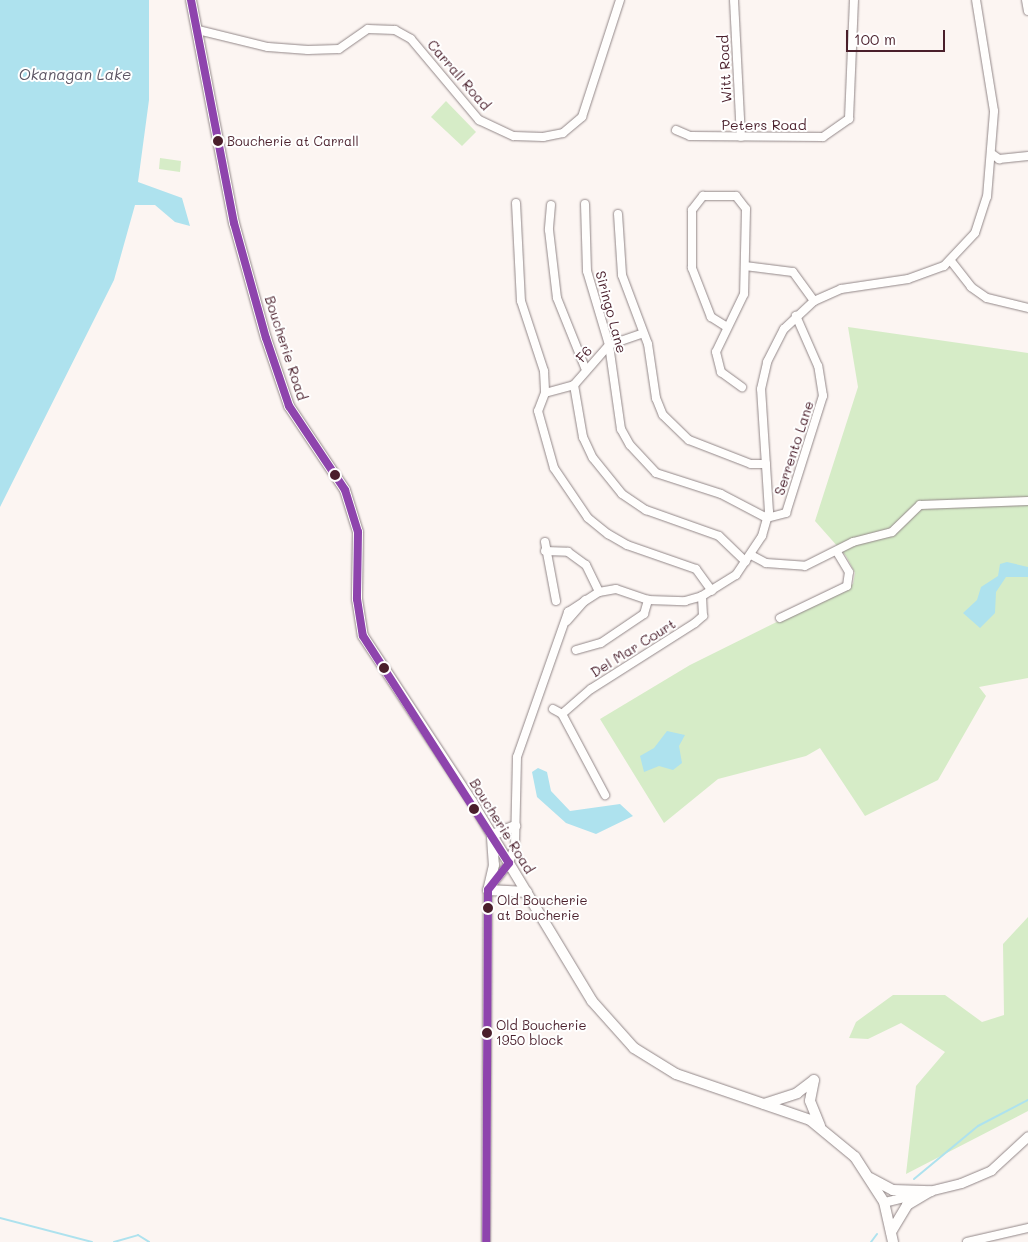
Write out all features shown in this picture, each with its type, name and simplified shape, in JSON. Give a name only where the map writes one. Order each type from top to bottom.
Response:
[{"type":"main road","name":"Boucherie Road","points":[[191,0],[234,223],[266,338],[289,406],[345,490],[358,532],[357,599],[363,636],[492,835],[592,1001],[634,1048],[676,1074],[810,1120],[854,1157],[884,1202],[892,1237]]},
{"type":"main road","points":[[515,826],[492,835],[494,865],[488,890],[527,892]]},
{"type":"main road","points":[[764,1104],[797,1093],[814,1080],[810,1101],[821,1129]]},
{"type":"main road","points":[[867,1176],[893,1190],[931,1190]]},
{"type":"main road","points":[[892,1237],[907,1205],[931,1190]]},
{"type":"street","name":"Carrall Road","points":[[198,30],[268,47],[308,50],[338,48],[368,29],[395,30],[411,39],[479,120],[514,136],[543,137],[563,133],[582,117],[620,0]]},
{"type":"street","name":"Witt Road","points":[[734,0],[742,137]]},
{"type":"street","name":"Peters Road","points":[[676,130],[690,136],[823,137],[849,119],[854,0]]},
{"type":"street","points":[[486,1242],[488,890],[509,863],[515,826],[517,757],[567,621],[568,612],[599,592],[616,589],[648,600],[668,602],[702,596],[712,591],[749,559],[767,518],[766,464],[761,390],[770,353],[796,316],[814,301],[859,284],[923,275],[951,261],[981,222],[992,154],[992,86],[976,0]]},
{"type":"street","points":[[1026,0],[1028,11]]},
{"type":"street","points":[[992,154],[999,160],[1028,156]]},
{"type":"street","points":[[727,327],[711,317],[692,268],[692,210],[697,199],[736,196],[744,202],[744,294],[727,327],[716,362],[727,380],[742,387]]},
{"type":"street","points":[[516,203],[521,300],[544,371],[545,393],[538,406],[543,441],[569,495],[588,518],[627,546],[696,569],[712,591]]},
{"type":"street","name":"Siringo Lane","points":[[585,204],[587,271],[609,345],[622,429],[646,464],[656,473],[721,494],[767,518]]},
{"type":"street","points":[[551,205],[557,298],[586,370]]},
{"type":"street","points":[[618,214],[622,275],[652,358],[656,398],[676,431],[689,440],[733,457],[766,464]]},
{"type":"street","points":[[951,261],[971,287],[987,298],[1028,308]]},
{"type":"street","points":[[745,266],[793,272],[814,301]]},
{"type":"street","name":"Serrento Lane","points":[[767,518],[786,513],[824,396],[818,366],[796,316]]},
{"type":"street","name":"F6","points":[[574,385],[609,345],[643,333]]},
{"type":"street","points":[[545,393],[574,385],[583,437],[608,480],[646,510],[719,536],[749,559],[766,563],[805,566],[838,552],[853,542],[892,532],[920,505],[1028,501]]},
{"type":"street","points":[[544,542],[556,601]]},
{"type":"street","points":[[546,551],[568,552],[586,565],[599,592]]},
{"type":"street","points":[[780,618],[847,586],[849,572],[838,552]]},
{"type":"street","name":"Del Mar Court","points":[[562,714],[591,689],[695,623],[703,616],[702,596]]},
{"type":"street","points":[[576,650],[601,643],[644,614],[648,600]]},
{"type":"street","points":[[553,709],[562,714],[605,796]]},
{"type":"street","points":[[884,1202],[931,1190],[991,1170],[1028,1136]]},
{"type":"street","points":[[967,1242],[1028,1228]]},
{"type":"green space","points":[[446,101],[476,132],[462,146],[431,117]]},
{"type":"green space","points":[[160,158],[181,161],[180,172],[159,169]]},
{"type":"green space","points":[[848,327],[1028,353],[1028,678],[979,687],[986,696],[938,780],[865,816],[820,748],[806,756],[718,779],[664,823],[600,719],[690,665],[853,584],[855,573],[846,556],[815,521],[858,387]]},
{"type":"green space","points":[[1028,917],[1028,1111],[906,1174],[916,1086],[945,1052],[901,1023],[868,1039],[849,1038],[856,1022],[893,995],[945,995],[982,1022],[1004,1015],[1003,944]]},
{"type":"water","name":"Okanagan Lake","points":[[0,0],[149,0],[149,100],[138,182],[182,198],[190,226],[175,222],[155,205],[135,205],[114,280],[0,507]]},
{"type":"water","points":[[1007,562],[1028,567],[1028,577],[1006,577],[996,592],[995,613],[980,628],[963,613],[977,600],[981,587],[998,576],[1000,564]]},
{"type":"water","points":[[667,731],[685,735],[679,746],[682,763],[673,770],[659,766],[644,772],[640,756],[654,748]]},
{"type":"water","points":[[538,768],[547,772],[551,791],[570,811],[620,804],[633,816],[596,834],[566,823],[537,797],[532,772]]},
{"type":"waterway","points":[[914,1179],[978,1126],[1028,1100]]},
{"type":"waterway","points":[[0,1218],[92,1242]]},
{"type":"waterway","points":[[871,1242],[877,1234]]},
{"type":"waterway","points":[[114,1242],[138,1235],[149,1242]]},
{"type":"transit line","points":[[191,0],[234,223],[266,338],[289,406],[345,490],[358,532],[357,599],[363,636],[509,863],[488,890],[486,1242]]},
{"type":"place","name":"Boucherie at Carrall","points":[[218,141]]},
{"type":"place","name":"Old Boucherie at Boucherie","points":[[488,908]]},
{"type":"place","name":"Old Boucherie 1950 block","points":[[487,1033]]}]
